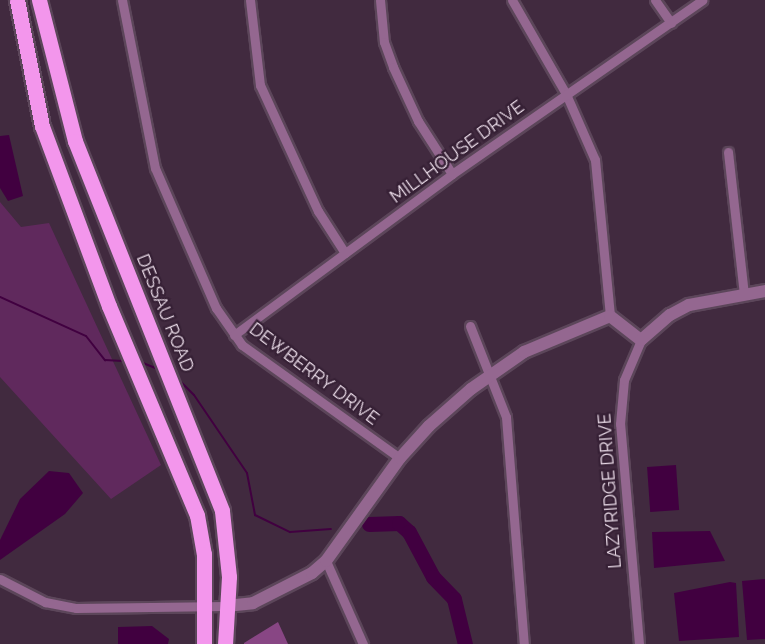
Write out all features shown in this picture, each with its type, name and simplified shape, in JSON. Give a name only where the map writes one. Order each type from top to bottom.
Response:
[{"type":"main road","points":[[17,0],[42,126],[109,306],[153,405],[197,515],[204,554],[204,644]]},
{"type":"main road","name":"DESSAU ROAD","points":[[39,0],[75,141],[137,300],[201,452],[223,514],[229,577],[225,644]]},
{"type":"street","name":"DEWBERRY DRIVE","points":[[122,0],[155,168],[198,272],[234,335],[255,355],[400,458]]},
{"type":"street","points":[[250,0],[260,85],[318,211],[345,253]]},
{"type":"street","points":[[380,0],[384,42],[393,67],[415,115],[452,174]]},
{"type":"street","points":[[512,0],[566,94],[595,160],[610,316],[641,340],[670,315],[689,305],[765,291]]},
{"type":"street","points":[[655,0],[671,22]]},
{"type":"street","name":"MILLHOUSE DRIVE","points":[[234,335],[452,174],[702,0]]},
{"type":"street","points":[[728,152],[744,294]]},
{"type":"street","points":[[0,579],[45,602],[76,608],[204,607],[253,603],[298,582],[326,561],[400,458],[449,406],[524,352],[610,316]]},
{"type":"street","points":[[470,326],[506,417],[525,644]]},
{"type":"street","name":"LAZYRIDGE DRIVE","points":[[639,644],[620,424],[624,380],[641,340]]},
{"type":"street","points":[[326,561],[363,644]]},
{"type":"shaded area","points":[[9,135],[23,196],[8,201],[0,188],[0,136]]},
{"type":"shaded area","points":[[0,202],[21,227],[49,223],[161,465],[111,499],[0,377]]},
{"type":"shaded area","points":[[676,465],[679,510],[650,512],[647,467]]},
{"type":"shaded area","points":[[49,471],[69,473],[83,493],[65,514],[0,560],[0,540],[20,499]]},
{"type":"shaded area","points":[[710,531],[725,561],[654,568],[652,532]]},
{"type":"shaded area","points":[[765,579],[765,639],[747,640],[742,581]]},
{"type":"shaded area","points":[[730,582],[736,583],[739,637],[679,641],[674,593]]},
{"type":"shaded area","points":[[278,622],[288,644],[244,644],[244,643]]},
{"type":"shaded area","points":[[152,626],[169,639],[168,644],[118,644],[118,627]]},
{"type":"waterway","points":[[0,297],[86,336],[105,360],[127,361]]},
{"type":"waterway","points":[[138,361],[158,369]]},
{"type":"waterway","points":[[177,378],[194,395],[247,473],[255,515],[290,532],[331,529]]},
{"type":"waterway","points":[[369,524],[399,523],[409,532],[433,577],[454,599],[465,644]]}]
